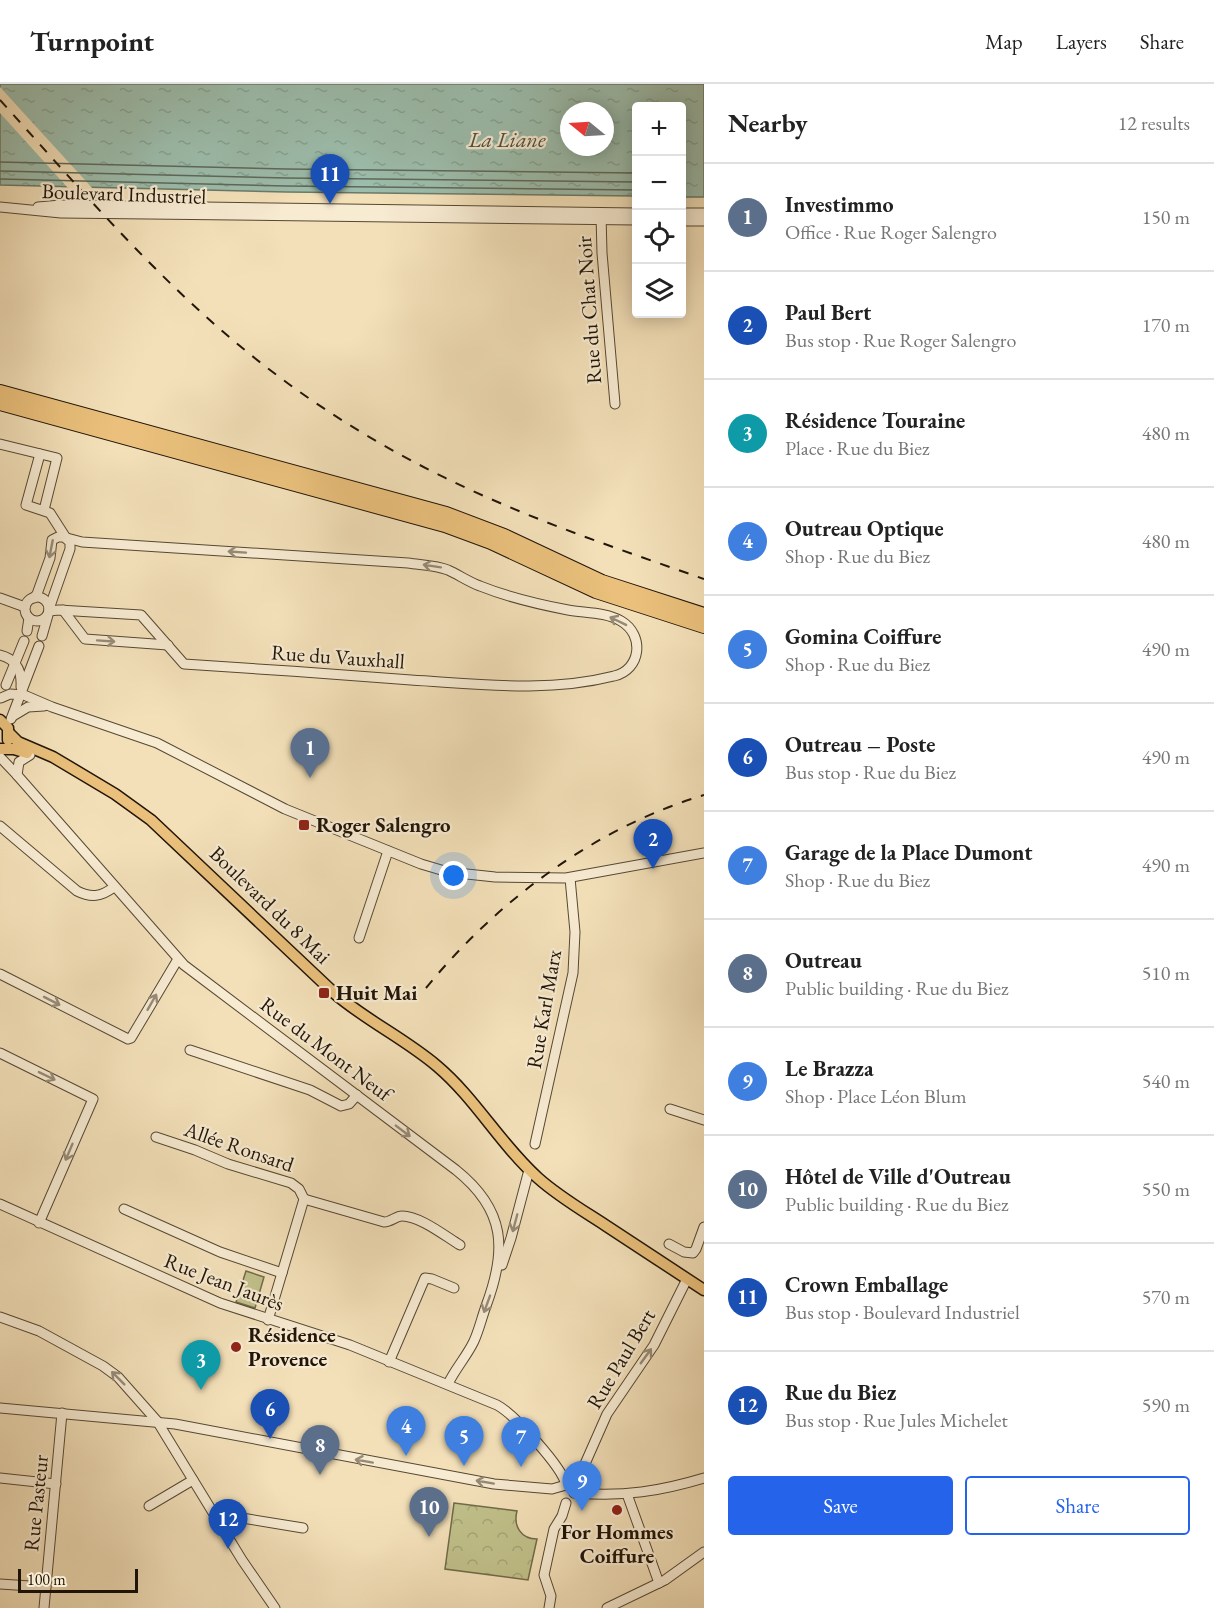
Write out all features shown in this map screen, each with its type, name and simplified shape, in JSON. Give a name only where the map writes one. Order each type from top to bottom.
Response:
[{"type":"highway","points":[[0,392],[453,517],[504,536],[595,579],[704,615]]},
{"type":"highway","points":[[0,403],[445,525],[491,542],[596,591],[704,626]]},
{"type":"main road","name":"Boulevard du 8 Mai","points":[[6,734],[30,755],[83,776]]},
{"type":"main road","name":"Boulevard du 8 Mai","points":[[6,734],[18,742],[53,757],[122,798],[151,819],[326,987],[353,1009],[410,1045],[448,1075],[472,1100],[529,1170],[574,1205],[704,1290]]},
{"type":"street","name":"Boulevard Industriel","points":[[0,207],[61,213],[601,216],[632,213]]},
{"type":"street","points":[[686,213],[704,213]]},
{"type":"street","name":"Boulevard Industriel","points":[[601,216],[632,220]]},
{"type":"street","name":"Rue du Chat Noir","points":[[601,216],[615,404]]},
{"type":"street","points":[[686,221],[704,221]]},
{"type":"street","points":[[0,444],[57,458],[44,510]]},
{"type":"street","points":[[6,734],[70,549],[70,542],[52,516],[44,510],[26,505],[40,454]]},
{"type":"street","points":[[1,700],[25,636],[28,618],[26,607],[28,601],[38,592],[50,558],[52,540],[58,537],[67,538]]},
{"type":"street","name":"Rue du Vauxhall","points":[[49,612],[63,610],[141,615],[184,664],[546,687],[614,676],[629,668],[636,656],[637,642],[630,628],[619,620],[600,614],[557,608],[487,588],[444,568],[408,563],[82,542],[67,538]]},
{"type":"street","points":[[0,598],[26,607]]},
{"type":"street","points":[[34,598],[44,599],[49,612]]},
{"type":"street","points":[[63,610],[85,639],[168,645]]},
{"type":"street","points":[[28,618],[40,621],[49,612]]},
{"type":"street","points":[[0,655],[16,663],[21,676],[20,695]]},
{"type":"street","points":[[0,660],[7,671],[6,686]]},
{"type":"street","points":[[1,700],[10,694],[20,695],[161,745],[278,806],[425,866],[451,873],[495,877],[570,878],[704,853]]},
{"type":"street","points":[[6,734],[18,712],[28,707],[52,707]]},
{"type":"street","name":"Rue du Mont Neuf","points":[[6,734],[10,762],[17,775]]},
{"type":"street","points":[[17,775],[20,760],[30,755]]},
{"type":"street","name":"Rue du Mont Neuf","points":[[0,758],[177,959],[456,1170],[482,1195],[492,1213],[498,1234],[500,1252],[497,1275],[474,1340],[448,1384]]},
{"type":"street","points":[[0,826],[77,891],[94,896],[114,887]]},
{"type":"street","points":[[359,938],[388,851]]},
{"type":"street","name":"Rue Karl Marx","points":[[535,1144],[573,973],[574,932],[570,878]]},
{"type":"street","points":[[0,974],[128,1039],[131,1038],[177,959]]},
{"type":"street","points":[[190,1050],[310,1090],[340,1106],[350,1104],[357,1095]]},
{"type":"street","points":[[0,1053],[93,1099],[39,1223]]},
{"type":"street","points":[[677,1107],[704,1120]]},
{"type":"street","name":"Allée Ronsard","points":[[156,1137],[228,1164],[297,1186],[303,1199],[268,1320]]},
{"type":"street","points":[[497,1275],[508,1251],[529,1170]]},
{"type":"street","name":"Allée Ronsard","points":[[303,1199],[384,1222],[402,1216],[408,1217],[428,1225],[460,1245]]},
{"type":"street","name":"Rue Jean Jaurès","points":[[0,1204],[220,1304],[337,1341],[448,1384],[509,1413],[562,1474],[568,1490],[557,1498],[566,1503]]},
{"type":"street","points":[[124,1209],[225,1254],[282,1273]]},
{"type":"street","points":[[669,1244],[684,1252],[693,1252],[704,1227]]},
{"type":"street","points":[[389,1362],[425,1278],[454,1288]]},
{"type":"street","name":"Rue Paul Bert","points":[[549,1608],[551,1593],[544,1575],[554,1529],[566,1503],[572,1500],[568,1490],[607,1414],[654,1345],[687,1279]]},
{"type":"street","points":[[0,1317],[39,1331],[108,1369],[118,1377],[157,1421],[242,1560],[275,1608]]},
{"type":"street","points":[[0,1408],[157,1421],[494,1484],[543,1489],[615,1496],[674,1487],[704,1478]]},
{"type":"street","name":"Rue Pasteur","points":[[44,1608],[63,1413]]},
{"type":"street","points":[[0,1478],[56,1484]]},
{"type":"street","points":[[149,1506],[193,1480]]},
{"type":"street","points":[[627,1494],[659,1583]]},
{"type":"street","points":[[220,1524],[237,1517],[303,1528]]},
{"type":"street","points":[[607,1608],[623,1604],[704,1552]]},
{"type":"street","points":[[0,1584],[46,1587]]},
{"type":"green space","points":[[246,1271],[264,1277],[255,1308],[236,1302]]},
{"type":"green space","points":[[454,1503],[517,1511],[516,1522],[520,1531],[527,1537],[537,1539],[528,1580],[445,1569]]},
{"type":"water","name":"La Liane","points":[[0,84],[704,84],[704,197],[686,197],[686,102],[632,102],[632,196],[286,192],[0,185]]},
{"type":"pier","points":[[0,87],[94,190],[70,190],[67,187],[0,113]]},
{"type":"railway","points":[[0,100],[113,225],[172,285],[234,341],[295,389],[361,432],[464,487],[525,514],[704,579]]},
{"type":"railway","points":[[426,988],[484,925],[551,871],[587,847],[625,827],[664,809],[704,795]]},
{"type":"place","name":"Crown Emballage","points":[[330,204]]},
{"type":"place","name":"Investimmo","points":[[310,778]]},
{"type":"place","name":"Roger Salengro","points":[[304,825]]},
{"type":"place","name":"Paul Bert","points":[[653,869]]},
{"type":"place","name":"Huit Mai","points":[[324,993]]},
{"type":"place","name":"Résidence Provence","points":[[236,1347]]},
{"type":"place","name":"Résidence Touraine","points":[[201,1390]]},
{"type":"place","name":"Outreau – Poste","points":[[270,1439]]},
{"type":"place","name":"Outreau Optique","points":[[406,1456]]},
{"type":"place","name":"Gomina Coiffure","points":[[464,1466]]},
{"type":"place","name":"Garage de la Place Dumont","points":[[521,1467]]},
{"type":"place","name":"Outreau","points":[[320,1475]]},
{"type":"place","name":"For Hommes Coiffure","points":[[617,1510]]},
{"type":"place","name":"Le Brazza","points":[[582,1511]]},
{"type":"place","name":"Hôtel de Ville d'Outreau","points":[[429,1537]]},
{"type":"place","name":"Rue du Biez","points":[[228,1549]]}]
